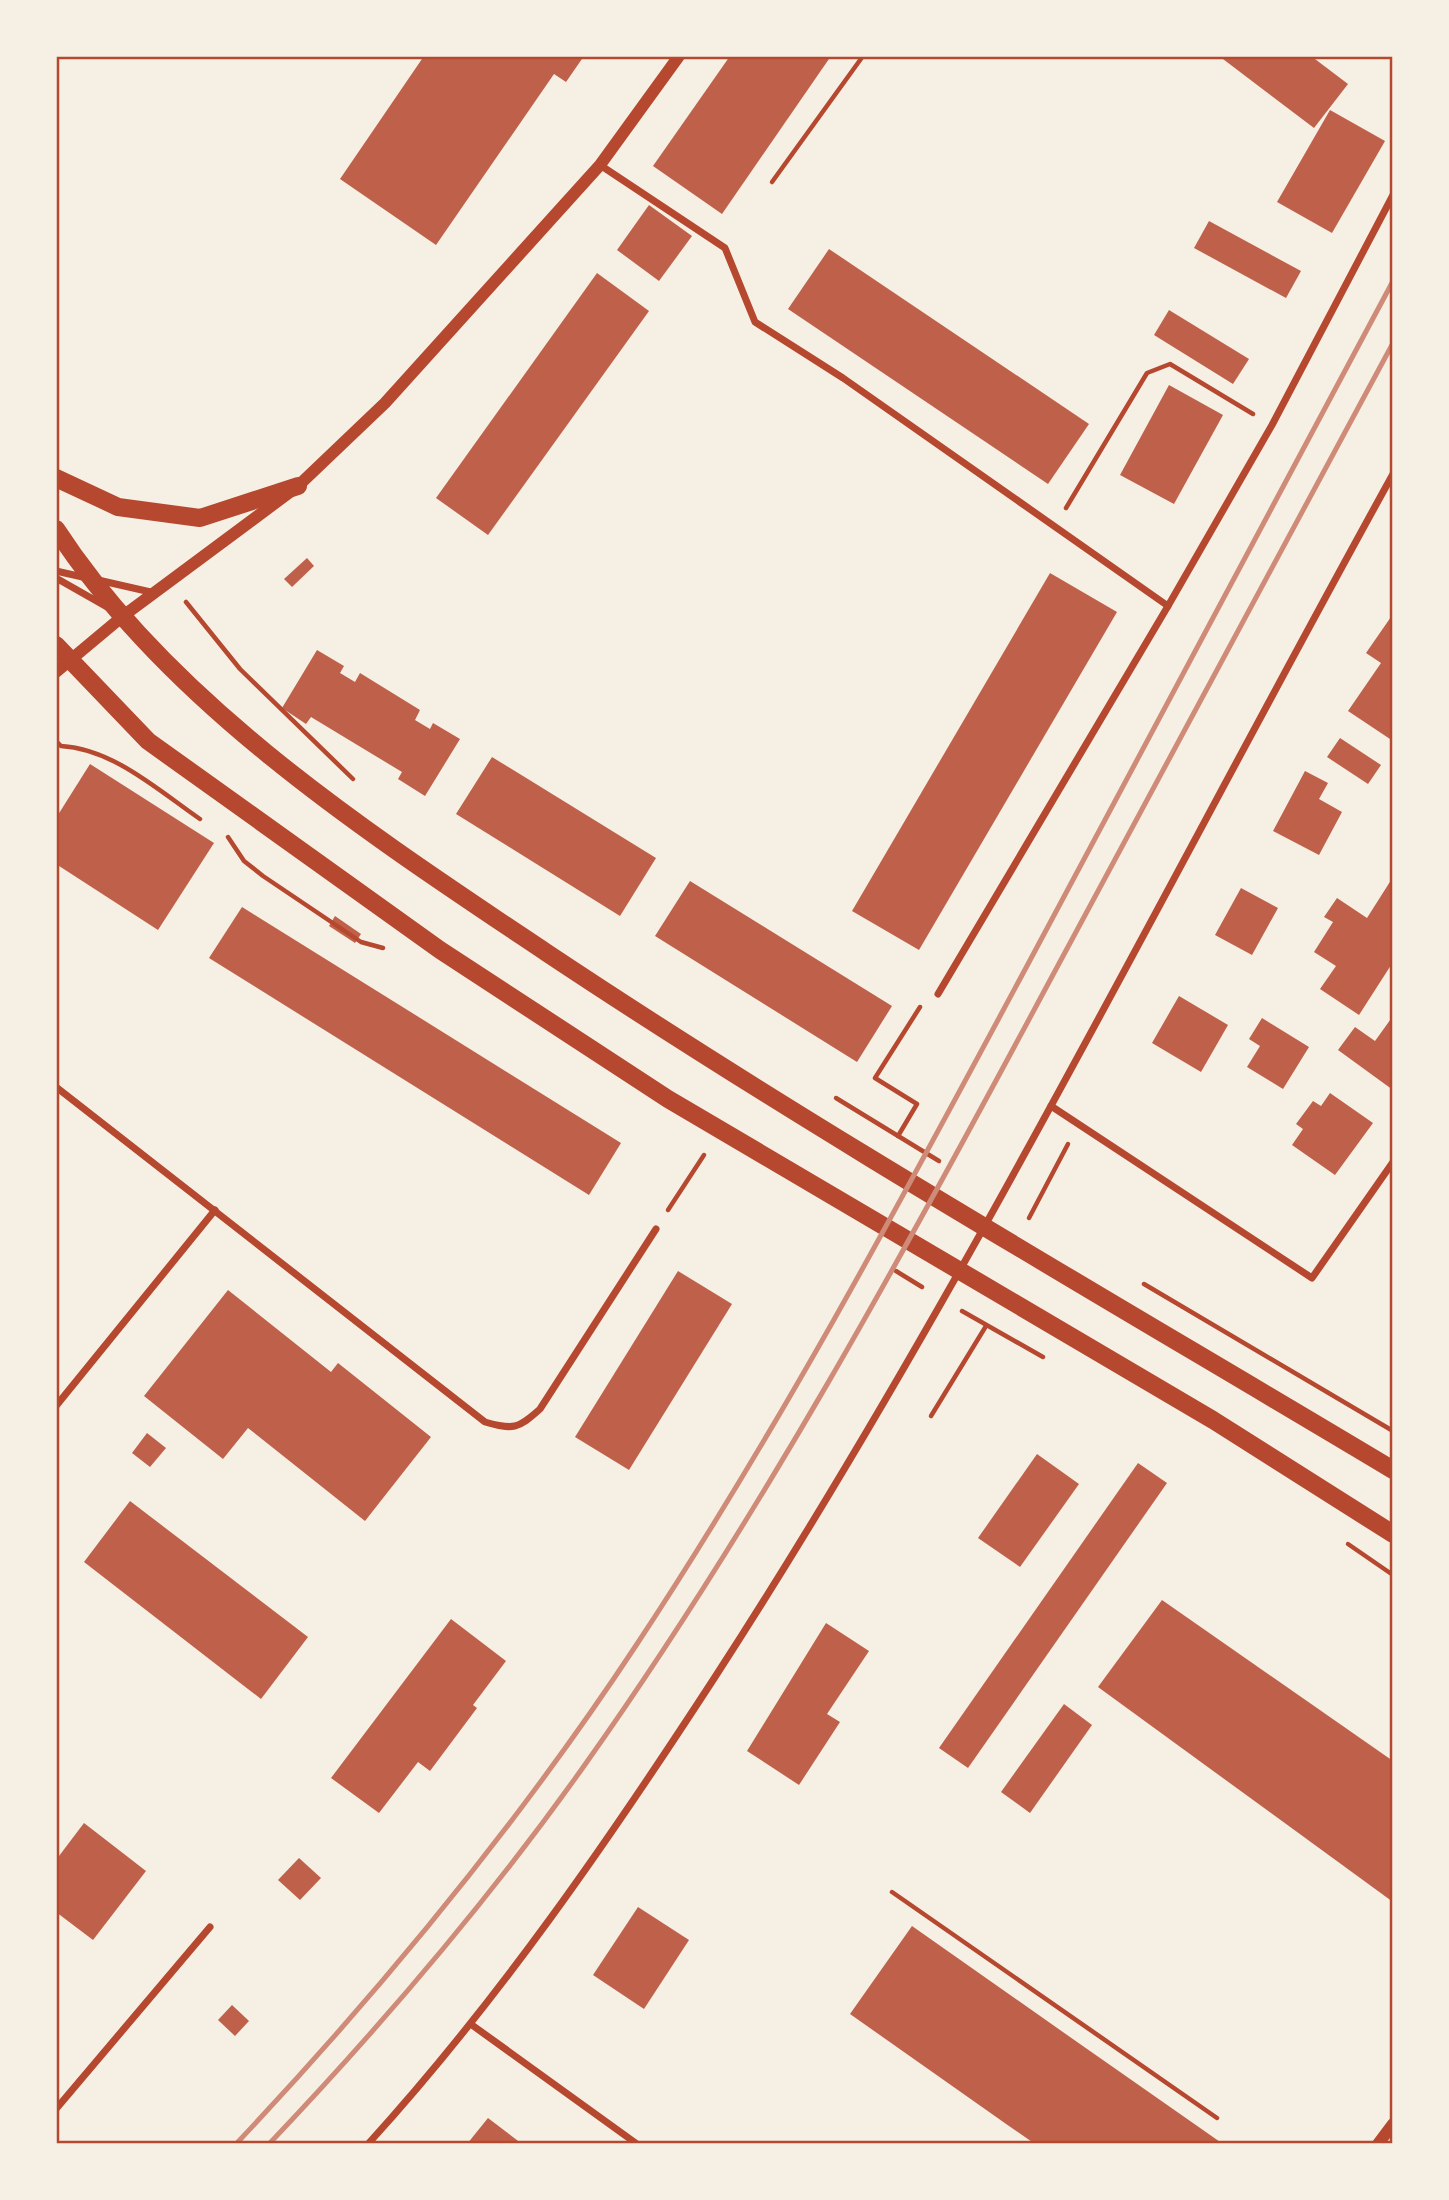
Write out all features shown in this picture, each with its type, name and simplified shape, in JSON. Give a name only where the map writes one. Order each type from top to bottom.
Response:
[{"type":"main road","points":[[56,478],[118,507],[200,517],[298,486]]},
{"type":"main road","points":[[56,529],[123,616],[203,698],[286,768],[457,893],[710,1062],[1393,1470]]},
{"type":"main road","points":[[56,645],[62,666],[148,741],[452,958],[668,1099],[1213,1420],[1393,1534]]},
{"type":"street","points":[[62,666],[123,616],[298,486],[385,403],[600,165],[678,56]]},
{"type":"street","points":[[600,165],[725,247],[755,322],[843,378],[1168,606]]},
{"type":"street","points":[[938,993],[1272,425],[1393,195]]},
{"type":"street","points":[[368,2144],[472,2025],[629,1808],[760,1607],[916,1350],[1393,474]]},
{"type":"street","points":[[56,571],[156,593]]},
{"type":"street","points":[[56,578],[123,616]]},
{"type":"street","points":[[56,1087],[485,1422],[508,1429],[525,1423],[540,1409],[656,1229]]},
{"type":"street","points":[[1051,1106],[1312,1278],[1393,1163]]},
{"type":"street","points":[[56,1406],[215,1210]]},
{"type":"street","points":[[56,2109],[210,1927]]},
{"type":"street","points":[[472,2025],[637,2144]]},
{"type":"street","points":[[1378,2144],[1393,2124]]},
{"type":"path","points":[[772,182],[863,56]]},
{"type":"path","points":[[1055,526],[1147,373],[1170,365],[1272,425]]},
{"type":"path","points":[[171,582],[240,670],[358,784]]},
{"type":"path","points":[[898,1136],[917,1104],[875,1078],[924,1001]]},
{"type":"path","points":[[828,1094],[942,1163]]},
{"type":"path","points":[[656,1229],[704,1155]]},
{"type":"path","points":[[1029,1218],[1059,1160]]},
{"type":"path","points":[[1018,1211],[1041,1225]]},
{"type":"path","points":[[1136,1280],[1393,1431]]},
{"type":"path","points":[[931,1416],[986,1326]]},
{"type":"path","points":[[892,1892],[1217,2118]]},
{"type":"building","points":[[424,56],[584,56],[566,82],[554,74],[436,245],[340,179]]},
{"type":"building","points":[[730,56],[831,56],[722,214],[653,166]]},
{"type":"building","points":[[1219,56],[1311,56],[1348,84],[1314,128]]},
{"type":"building","points":[[1330,110],[1385,141],[1332,233],[1277,202]]},
{"type":"building","points":[[649,205],[692,236],[659,281],[617,250]]},
{"type":"building","points":[[1209,221],[1301,271],[1286,298],[1194,248]]},
{"type":"building","points":[[829,249],[1089,424],[1048,484],[788,309]]},
{"type":"building","points":[[597,273],[649,311],[488,535],[436,498]]},
{"type":"building","points":[[1169,310],[1249,359],[1233,384],[1154,335]]},
{"type":"building","points":[[1169,385],[1223,415],[1174,504],[1120,475]]},
{"type":"building","points":[[307,558],[314,566],[292,587],[284,579]]},
{"type":"building","points":[[1050,573],[1117,612],[919,950],[852,911]]},
{"type":"building","points":[[1393,614],[1393,741],[1348,711],[1381,663],[1366,653]]},
{"type":"building","points":[[317,650],[344,666],[340,673],[355,682],[360,673],[420,710],[415,720],[430,729],[433,723],[460,739],[425,796],[398,779],[402,772],[311,717],[306,724],[282,708]]},
{"type":"building","points":[[1340,738],[1381,765],[1368,784],[1327,757]]},
{"type":"building","points":[[492,757],[656,858],[620,916],[456,814]]},
{"type":"building","points":[[90,764],[214,843],[158,930],[56,864],[56,818]]},
{"type":"building","points":[[1305,771],[1328,783],[1319,799],[1342,812],[1319,855],[1273,831]]},
{"type":"building","points":[[1393,877],[1393,962],[1359,1015],[1320,989],[1336,966],[1314,952],[1333,922],[1324,917],[1337,898],[1367,918]]},
{"type":"building","points":[[690,881],[892,1006],[857,1062],[655,936]]},
{"type":"building","points":[[1241,888],[1278,908],[1252,955],[1215,935]]},
{"type":"building","points":[[242,907],[621,1143],[589,1195],[209,958]]},
{"type":"building","points":[[335,916],[361,934],[355,943],[329,926]]},
{"type":"building","points":[[1179,996],[1228,1025],[1201,1072],[1152,1043]]},
{"type":"building","points":[[1393,1016],[1393,1090],[1338,1050],[1355,1027],[1375,1041]]},
{"type":"building","points":[[1262,1018],[1309,1047],[1283,1089],[1247,1067],[1260,1046],[1249,1039]]},
{"type":"building","points":[[1330,1093],[1373,1123],[1335,1175],[1292,1145],[1303,1129],[1296,1124],[1313,1101],[1321,1106]]},
{"type":"building","points":[[678,1271],[732,1304],[629,1470],[575,1437]]},
{"type":"building","points":[[228,1290],[331,1372],[338,1363],[431,1437],[365,1521],[248,1428],[223,1459],[144,1396]]},
{"type":"building","points":[[147,1433],[166,1448],[150,1467],[132,1453]]},
{"type":"building","points":[[1037,1454],[1079,1484],[1020,1567],[978,1538]]},
{"type":"building","points":[[1138,1463],[1167,1483],[968,1768],[939,1748]]},
{"type":"building","points":[[130,1501],[308,1637],[261,1699],[84,1562]]},
{"type":"building","points":[[1162,1600],[1393,1761],[1393,1902],[1098,1687]]},
{"type":"building","points":[[451,1619],[506,1661],[473,1705],[477,1708],[430,1771],[418,1762],[379,1813],[331,1778]]},
{"type":"building","points":[[826,1623],[869,1651],[827,1714],[840,1722],[799,1785],[747,1751]]},
{"type":"building","points":[[1064,1704],[1092,1725],[1030,1813],[1001,1792]]},
{"type":"building","points":[[84,1823],[146,1871],[93,1940],[56,1912],[56,1860]]},
{"type":"building","points":[[299,1858],[321,1878],[300,1900],[278,1880]]},
{"type":"building","points":[[638,1907],[689,1940],[644,2009],[593,1975]]},
{"type":"building","points":[[912,1926],[1223,2144],[1035,2144],[1009,2126],[850,2014]]},
{"type":"building","points":[[232,2005],[249,2021],[235,2036],[218,2020]]},
{"type":"building","points":[[488,2118],[522,2144],[467,2144]]},
{"type":"railway","points":[[236,2144],[344,2025],[497,1840],[592,1710],[690,1562],[791,1394],[888,1223],[1393,281]]},
{"type":"railway","points":[[269,2144],[353,2054],[511,1865],[584,1766],[711,1577],[828,1382],[940,1184],[1393,343]]}]
